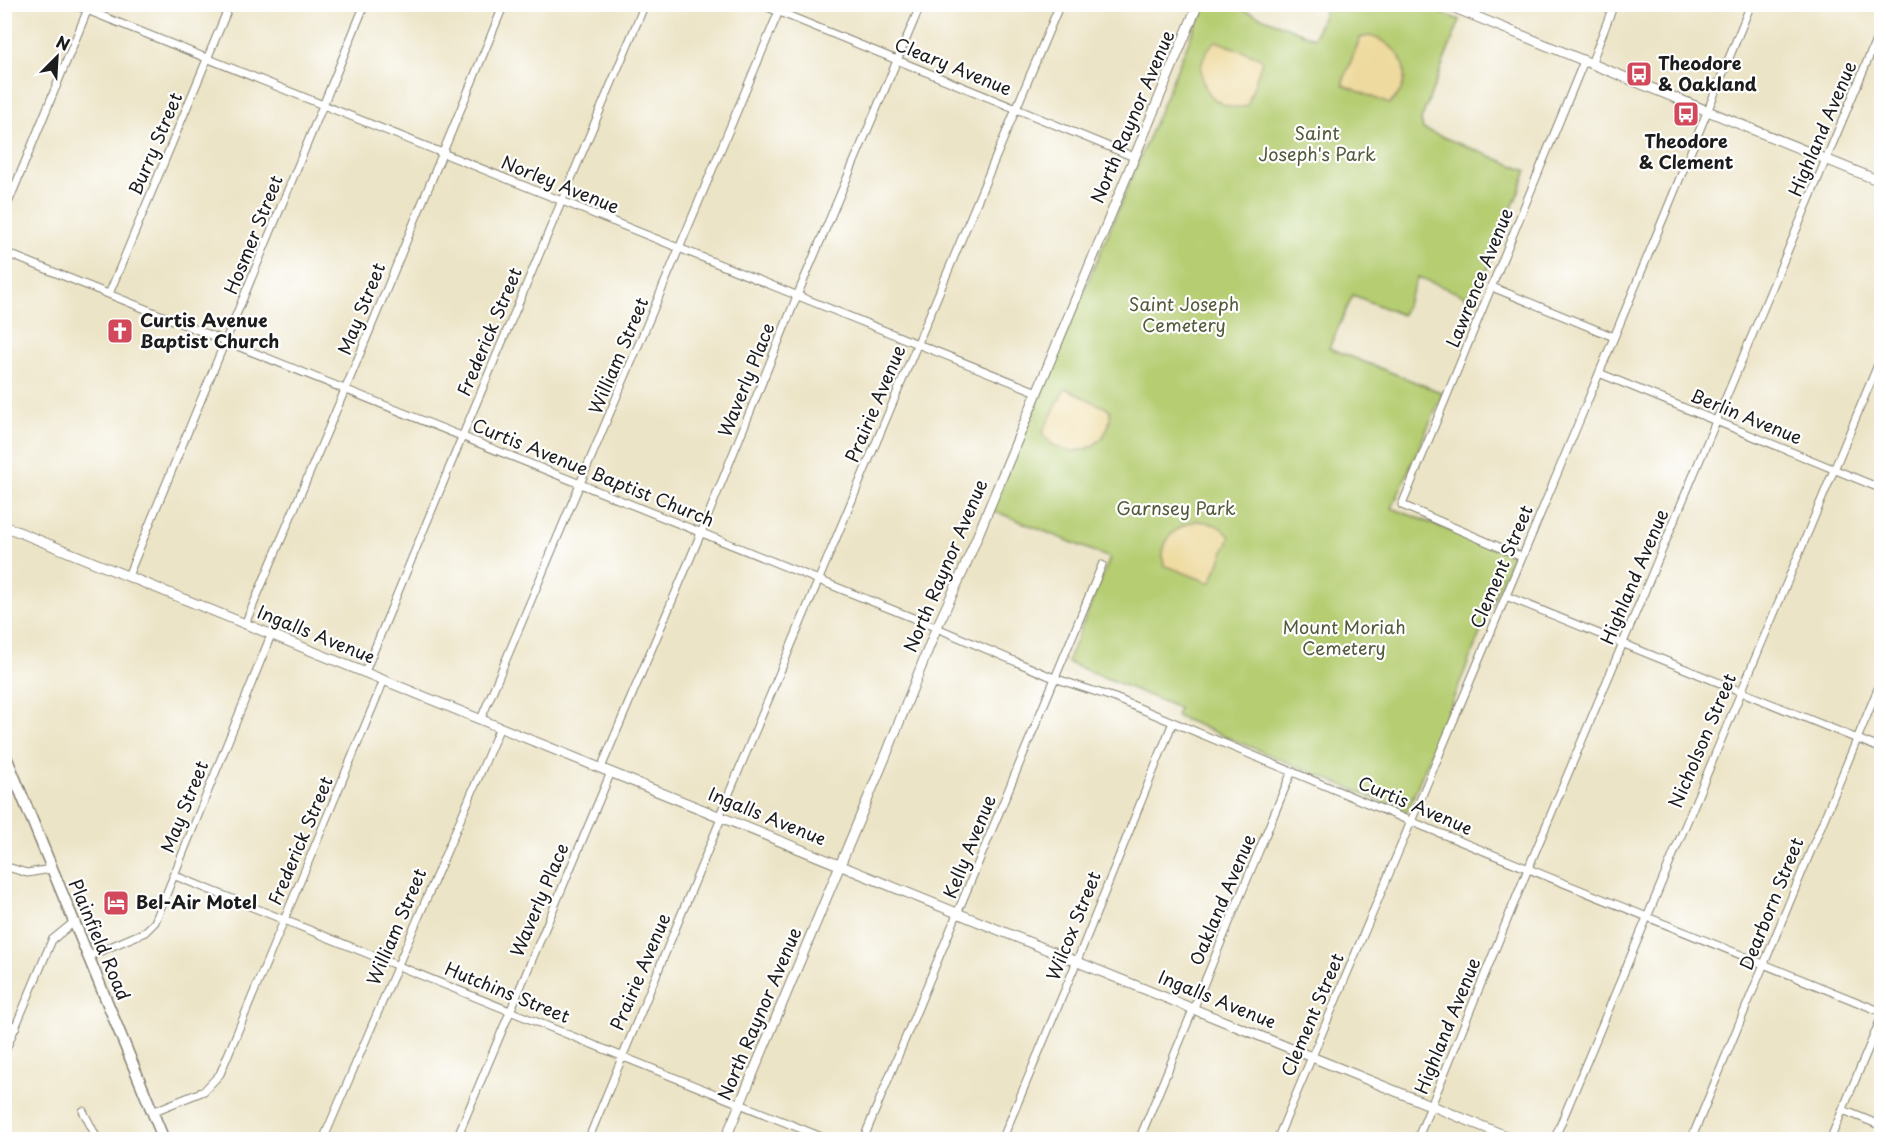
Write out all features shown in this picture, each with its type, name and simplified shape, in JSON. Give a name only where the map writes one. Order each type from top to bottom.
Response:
[{"type":"main road","name":"North Raynor Avenue","points":[[725,1140],[1198,4]]},
{"type":"main road","points":[[1445,4],[1881,182]]},
{"type":"main road","name":"Ingalls Avenue","points":[[4,526],[1516,1140]]},
{"type":"main road","name":"Plainfield Road","points":[[4,752],[164,1140]]},
{"type":"street","name":"Norley Avenue","points":[[72,4],[88,8],[208,60],[1037,392]]},
{"type":"street","name":"Burry Street","points":[[109,294],[230,4]]},
{"type":"street","name":"Hosmer Street","points":[[128,576],[365,4]]},
{"type":"street","name":"May Street","points":[[245,624],[345,390],[504,4]]},
{"type":"street","name":"Frederick Street","points":[[365,672],[645,4]]},
{"type":"street","name":"Cleary Avenue","points":[[760,4],[781,8],[898,61],[1134,157]]},
{"type":"street","name":"Waverly Place","points":[[456,1140],[797,296],[921,4]]},
{"type":"street","name":"Prairie Avenue","points":[[588,1140],[818,580],[1060,4]]},
{"type":"street","points":[[1471,15],[1475,4]]},
{"type":"street","points":[[1587,62],[1614,4]]},
{"type":"street","name":"Clement Street","points":[[1277,1140],[1506,596],[1751,4]]},
{"type":"street","points":[[4,213],[88,8]]},
{"type":"street","name":"William Street","points":[[481,719],[781,8]]},
{"type":"street","name":"Highland Avenue","points":[[1417,1140],[1881,26]]},
{"type":"street","name":"Lawrence Avenue","points":[[1522,556],[1402,505],[1587,62]]},
{"type":"street","name":"Curtis Avenue Baptist Church","points":[[4,252],[936,629]]},
{"type":"street","points":[[1492,286],[1614,337]]},
{"type":"street","name":"Nicholson Street","points":[[1554,1140],[1881,355]]},
{"type":"street","name":"Berlin Avenue","points":[[1599,373],[1881,489]]},
{"type":"street","name":"Kelly Avenue","points":[[863,1140],[1102,565]]},
{"type":"street","points":[[1506,596],[1881,749]]},
{"type":"street","name":"Curtis Avenue","points":[[936,629],[1054,678],[1115,698],[1881,1014]]},
{"type":"street","name":"May Street","points":[[89,956],[145,932],[155,922],[271,634]]},
{"type":"street","name":"Dearborn Street","points":[[1691,1140],[1881,679]]},
{"type":"street","name":"Frederick Street","points":[[152,1112],[204,1090],[220,1074],[384,681]]},
{"type":"street","name":"Wilcox Street","points":[[1002,1140],[1173,722]]},
{"type":"street","name":"William Street","points":[[323,1140],[500,727]]},
{"type":"street","name":"Oakland Avenue","points":[[1140,1140],[1292,771]]},
{"type":"street","points":[[4,866],[27,873],[51,869]]},
{"type":"street","name":"Hutchins Street","points":[[173,875],[829,1140]]},
{"type":"street","points":[[4,1054],[52,940],[74,922]]},
{"type":"street","points":[[1830,1140],[1881,1014]]},
{"type":"street","points":[[4,1023],[16,1027]]},
{"type":"street","points":[[1843,1110],[1881,1126]]},
{"type":"street","points":[[83,1111],[98,1140]]},
{"type":"green space","points":[[1204,5],[1231,5],[1314,38],[1327,5],[1418,5],[1460,20],[1421,120],[1423,129],[1527,171],[1475,300],[1418,277],[1402,315],[1353,295],[1329,348],[1443,393],[1392,508],[1512,555],[1407,812],[1176,716],[1179,708],[1067,662],[1110,558],[992,510]]},
{"type":"sand","points":[[1369,36],[1391,46],[1403,64],[1403,85],[1398,95],[1389,104],[1343,85],[1360,38]]},
{"type":"sand","points":[[1216,41],[1261,58],[1247,106],[1233,107],[1221,103],[1211,96],[1205,86],[1202,63],[1207,51]]},
{"type":"sand","points":[[1065,389],[1110,410],[1109,424],[1104,436],[1085,449],[1074,451],[1062,449],[1051,443],[1042,433]]},
{"type":"sand","points":[[1196,521],[1215,525],[1230,537],[1211,582],[1164,565],[1164,549],[1170,536],[1181,527]]},
{"type":"place","name":"Theodore & Oakland","points":[[1639,74]]},
{"type":"place","name":"Theodore & Clement","points":[[1686,114]]},
{"type":"place","name":"Curtis Avenue Baptist Church","points":[[120,331]]},
{"type":"place","name":"Bel-Air Motel","points":[[116,903]]},
{"type":"park label","name":"Saint Joseph's Park","points":[[1317,144]]},
{"type":"park label","name":"Saint Joseph Cemetery","points":[[1184,315]]},
{"type":"park label","name":"Garnsey Park","points":[[1176,509]]},
{"type":"park label","name":"Mount Moriah Cemetery","points":[[1344,638]]}]
